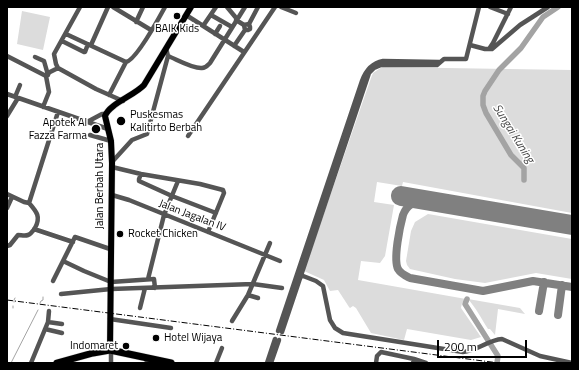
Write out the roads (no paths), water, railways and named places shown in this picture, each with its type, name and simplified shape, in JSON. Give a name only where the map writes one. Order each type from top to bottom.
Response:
[{"type":"highway","points":[[72,363],[110,352],[148,363]]},
{"type":"highway","points":[[57,363],[93,353],[110,352],[171,363]]},
{"type":"main road","points":[[105,114],[144,85],[190,7]]},
{"type":"main road","name":"Jalan Berbah Utara","points":[[105,114],[111,141],[112,164],[110,352]]},
{"type":"street","points":[[80,7],[54,54],[58,68],[96,89],[123,101]]},
{"type":"street","points":[[62,42],[85,52],[108,7]]},
{"type":"street","points":[[113,7],[151,30]]},
{"type":"street","points":[[136,22],[143,7]]},
{"type":"street","points":[[109,95],[126,62],[133,58],[165,7]]},
{"type":"street","points":[[203,26],[216,7]]},
{"type":"street","points":[[227,7],[237,19],[256,33]]},
{"type":"street","points":[[168,56],[198,68],[204,68],[210,63],[245,7]]},
{"type":"street","points":[[234,46],[258,7]]},
{"type":"street","points":[[188,136],[256,33],[275,7]]},
{"type":"street","points":[[281,7],[296,13]]},
{"type":"street","points":[[280,331],[362,81],[369,69],[375,64],[383,61],[438,64],[444,59],[466,59],[478,7]]},
{"type":"street","points":[[490,7],[508,14]]},
{"type":"street","points":[[487,49],[493,43],[511,7]]},
{"type":"street","points":[[470,45],[492,49],[520,25],[548,7]]},
{"type":"street","points":[[186,15],[244,52]]},
{"type":"street","points":[[211,15],[232,28]]},
{"type":"street","points":[[215,34],[220,26]]},
{"type":"street","points":[[66,34],[126,62]]},
{"type":"street","points":[[166,48],[168,56],[147,134],[132,140],[112,164],[141,174],[200,184],[223,190],[224,193],[208,232]]},
{"type":"street","points":[[7,56],[47,75]]},
{"type":"street","points":[[35,57],[44,61],[47,75],[49,92],[43,107]]},
{"type":"street","points":[[47,75],[58,68]]},
{"type":"street","points":[[7,116],[17,98],[20,85]]},
{"type":"street","points":[[7,94],[108,129]]},
{"type":"street","points":[[29,203],[58,112]]},
{"type":"street","points":[[88,122],[102,114],[105,114]]},
{"type":"street","points":[[90,135],[111,141]]},
{"type":"street","points":[[141,174],[139,181],[216,213]]},
{"type":"street","points":[[148,279],[164,215],[178,181]]},
{"type":"street","points":[[7,194],[29,203],[38,215],[38,220],[32,233],[28,235],[18,235],[10,245],[7,246]]},
{"type":"street","name":"Jalan Jagalan IV","points":[[112,195],[280,261]]},
{"type":"street","points":[[7,208],[12,197]]},
{"type":"street","points":[[34,229],[73,242]]},
{"type":"street","points":[[149,234],[159,236]]},
{"type":"street","points":[[52,281],[74,238],[76,237],[110,249]]},
{"type":"street","points":[[232,321],[248,295],[270,243]]},
{"type":"street","points":[[63,260],[84,272],[111,282],[148,279],[155,280],[155,288]]},
{"type":"street","points":[[299,274],[316,281],[322,286],[330,320],[335,328],[343,333],[463,352],[496,340],[505,340],[540,356],[570,363]]},
{"type":"street","points":[[61,294],[145,288],[253,284],[282,288]]},
{"type":"street","points":[[140,308],[145,288]]},
{"type":"street","points":[[248,295],[258,298]]},
{"type":"street","points":[[31,363],[48,322],[49,311]]},
{"type":"street","points":[[110,319],[172,328]]},
{"type":"street","points":[[48,322],[62,324]]},
{"type":"street","points":[[45,329],[62,333]]},
{"type":"street","points":[[267,363],[277,340],[271,363]]},
{"type":"street","points":[[216,363],[222,348]]},
{"type":"street","points":[[110,352],[111,363]]},
{"type":"street","points":[[376,363],[377,356],[381,352],[426,363]]},
{"type":"waterway","name":"Sungai Kuning","points":[[524,180],[524,168],[511,155],[486,113],[483,105],[483,96],[499,70],[521,48],[543,17],[558,7]]},
{"type":"waterway","points":[[40,303],[43,300],[43,297]]},
{"type":"waterway","name":"Sungai Kuning","points":[[467,299],[465,304],[498,356],[497,363]]},
{"type":"waterway","points":[[11,363],[38,310]]},
{"type":"railway","points":[[7,300],[499,363]]},
{"type":"place","name":"BAIK Kids","points":[[177,16]]},
{"type":"place","name":"Puskesmas Kalitirto Berbah","points":[[121,121]]},
{"type":"place","name":"Apotek Al Fazza Farma","points":[[96,129]]},
{"type":"place","name":"Rocket Chicken","points":[[120,234]]},
{"type":"place","name":"Hotel Wijaya","points":[[156,338]]},
{"type":"place","name":"Indomaret","points":[[126,346]]}]
